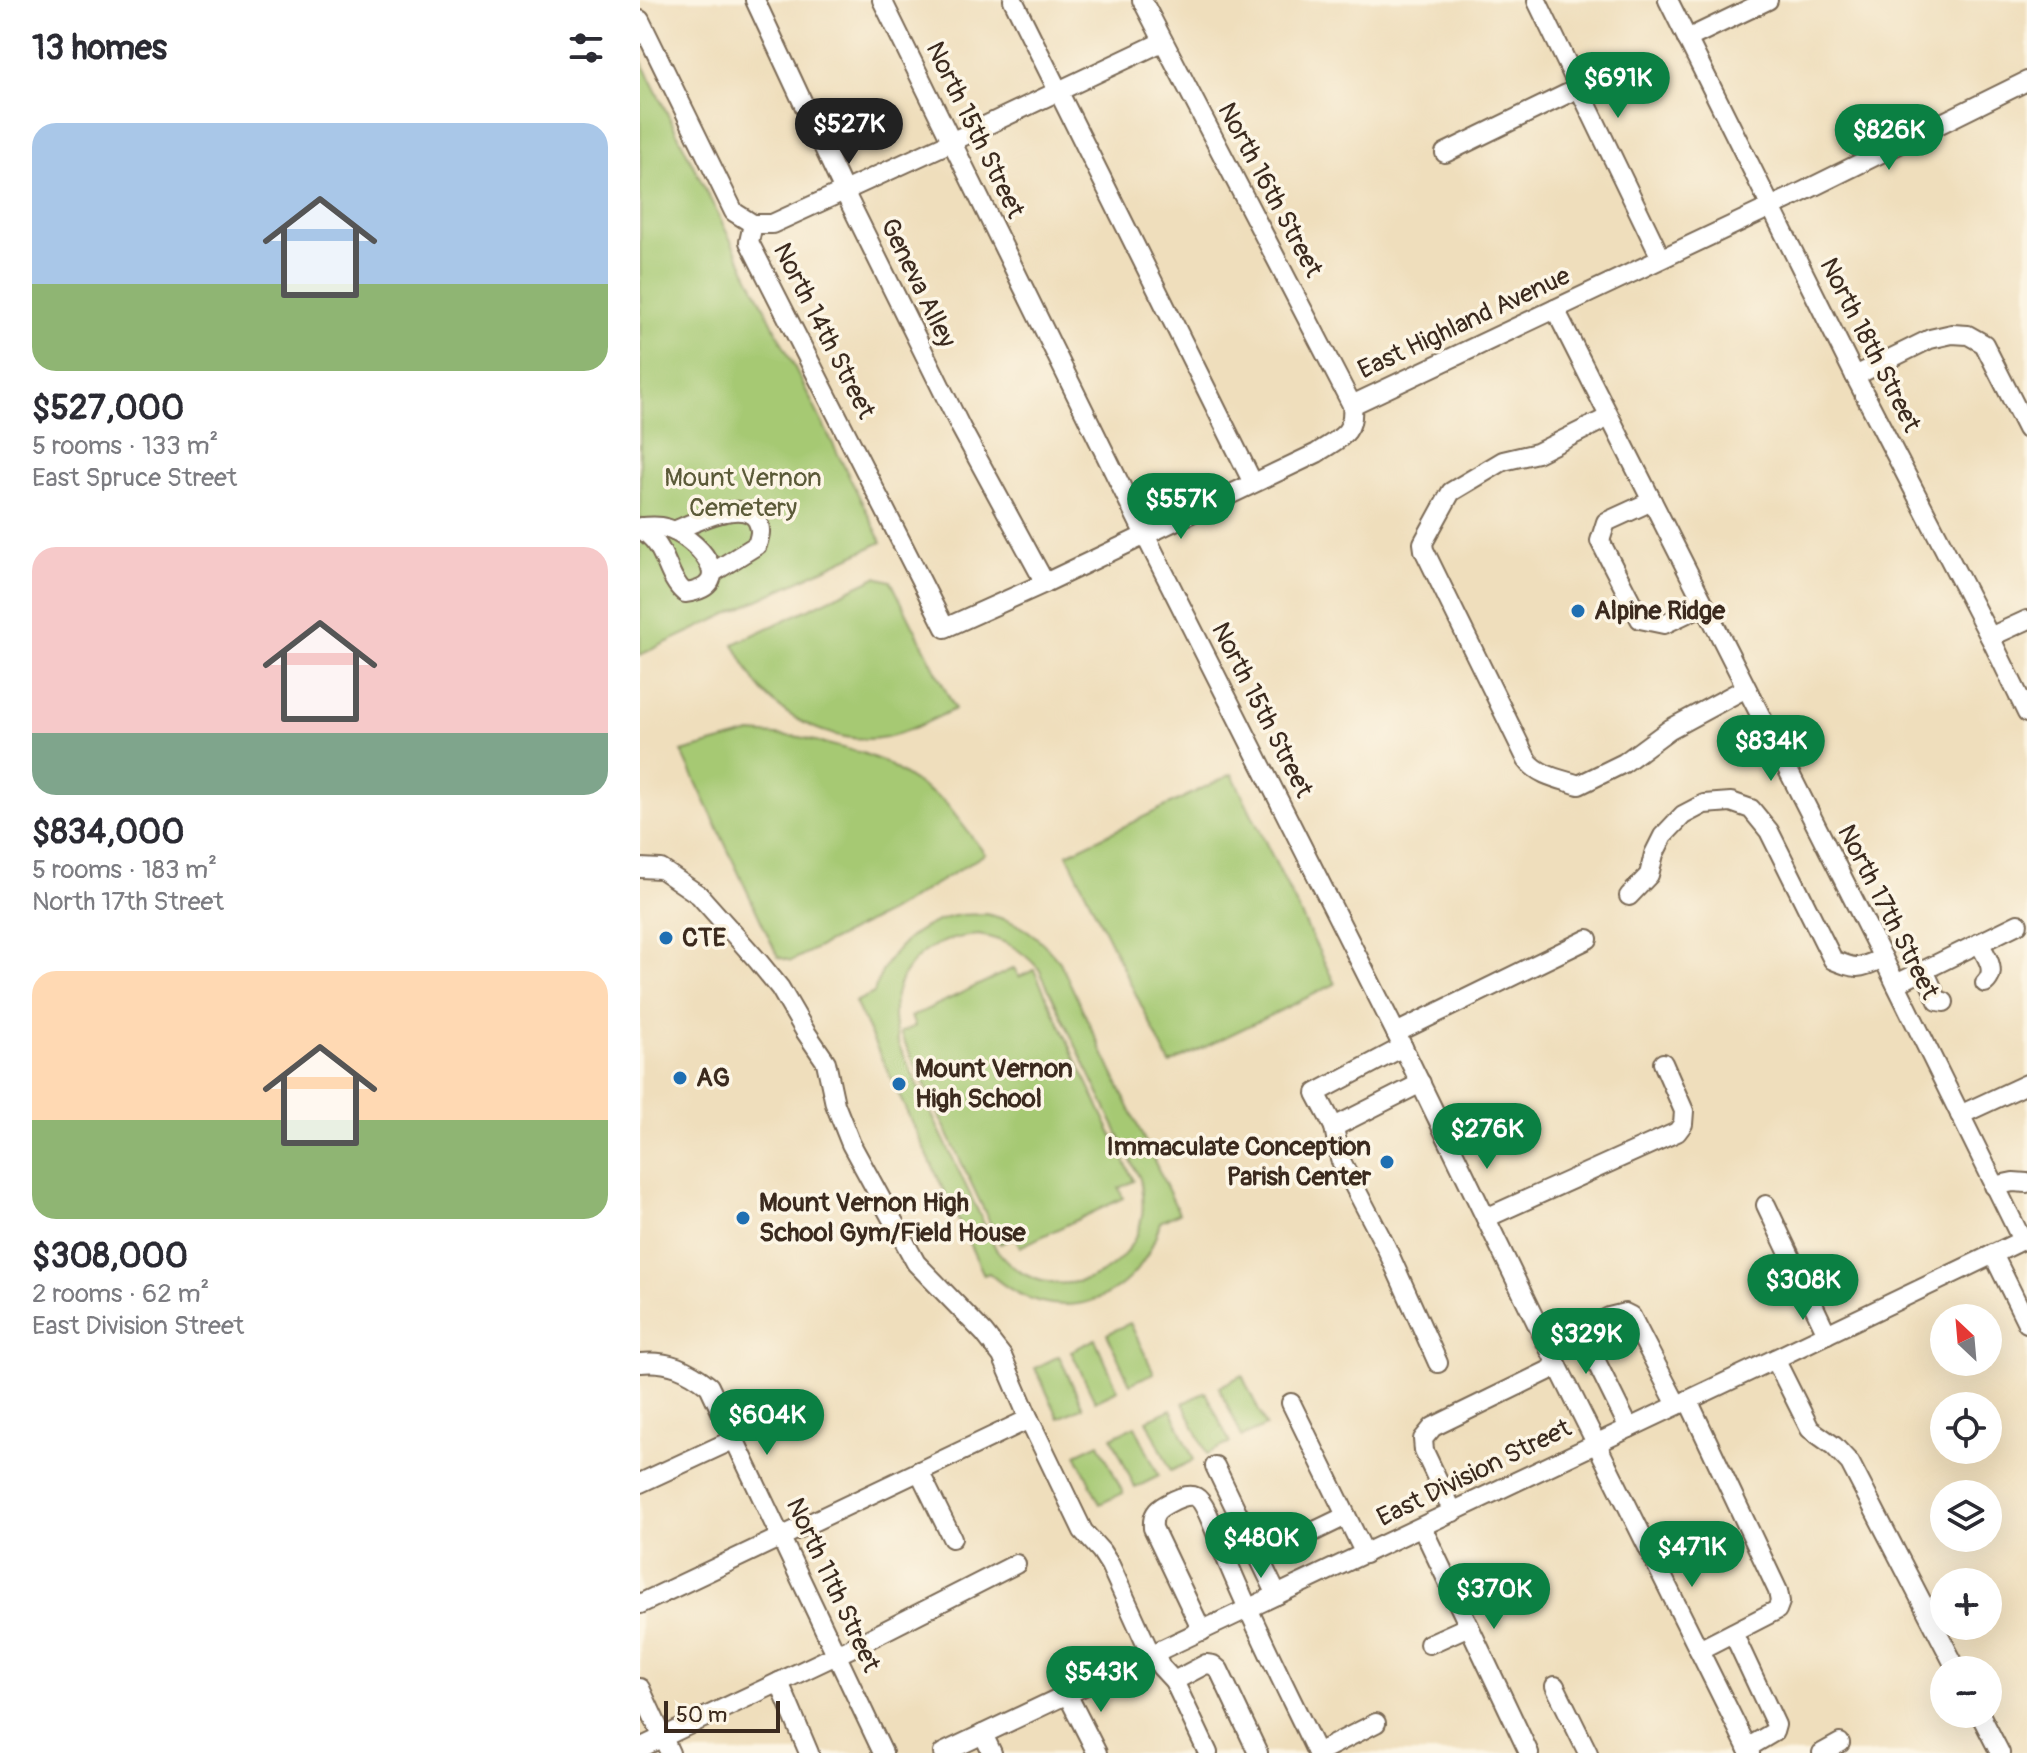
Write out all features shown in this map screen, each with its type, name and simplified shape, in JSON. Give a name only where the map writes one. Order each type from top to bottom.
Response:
[{"type":"street","name":"Geneva Alley","points":[[755,0],[844,191],[961,428],[1045,583]]},
{"type":"street","name":"North 15th Street","points":[[882,0],[1145,535],[1400,1040],[1748,1750]]},
{"type":"street","points":[[1013,0],[1253,483]]},
{"type":"street","name":"North 16th Street","points":[[1142,0],[1352,405]]},
{"type":"street","name":"North 18th Street","points":[[1668,0],[2027,713]]},
{"type":"street","points":[[1687,39],[1768,0]]},
{"type":"street","points":[[1537,1],[1661,258]]},
{"type":"street","name":"North 14th Street","points":[[640,20],[734,212],[753,224],[749,242],[945,628]]},
{"type":"street","points":[[753,224],[772,224],[1162,42]]},
{"type":"street","name":"East Highland Avenue","points":[[945,628],[1317,453],[1347,433],[1354,419],[1352,405],[2027,81]]},
{"type":"street","points":[[1445,153],[1579,88]]},
{"type":"street","name":"North 17th Street","points":[[1555,309],[1883,958],[1994,1186],[2024,1239]]},
{"type":"street","points":[[1855,376],[1930,339],[1952,334],[1968,335],[1984,344],[2027,429]]},
{"type":"street","points":[[1609,417],[1537,453],[1503,461],[1451,492],[1423,543],[1426,556],[1527,760],[1532,767],[1579,785],[1624,763],[1670,729],[1746,688]]},
{"type":"street","points":[[1652,501],[1606,522],[1600,541],[1620,581],[1640,619],[1664,624],[1704,605]]},
{"type":"street","points":[[674,531],[734,510],[747,511],[755,518],[761,532],[757,545],[712,573]]},
{"type":"street","points":[[663,526],[703,552],[712,573],[710,582],[702,589],[685,593],[678,587],[654,537],[640,528],[663,526]]},
{"type":"street","points":[[1990,637],[2027,620]]},
{"type":"street","points":[[1629,896],[1649,875],[1663,836],[1683,815],[1704,804],[1731,802],[1751,809],[1769,831],[1833,960],[1854,968],[1883,958]]},
{"type":"street","points":[[640,868],[661,869],[699,895],[780,988],[826,1062],[835,1104],[851,1144],[916,1263],[1002,1356],[1083,1531],[1110,1565],[1153,1654],[1174,1681],[1208,1753]]},
{"type":"street","points":[[1896,984],[2018,924]]},
{"type":"street","points":[[1438,1363],[1386,1247],[1340,1159],[1334,1127],[1316,1093],[1400,1040],[1588,939]]},
{"type":"street","points":[[1979,943],[1991,965],[1992,972],[1985,983]]},
{"type":"street","points":[[1924,970],[1938,1001],[1944,1002]]},
{"type":"street","points":[[1486,1218],[1677,1132],[1683,1124],[1684,1111],[1663,1063]]},
{"type":"street","points":[[1334,1127],[1421,1083]]},
{"type":"street","points":[[1960,1115],[2027,1084]]},
{"type":"street","points":[[1994,1186],[2027,1183]]},
{"type":"street","points":[[1766,1205],[1827,1334]]},
{"type":"street","name":"East Division Street","points":[[943,1753],[2024,1239]]},
{"type":"street","points":[[1993,1254],[2027,1323]]},
{"type":"street","points":[[1549,1348],[1609,1317],[1625,1313],[1631,1316],[1682,1402],[1778,1591],[1780,1602],[1777,1610],[1699,1650]]},
{"type":"street","points":[[1581,1331],[1629,1428]]},
{"type":"street","points":[[1775,1359],[1810,1429],[1834,1446],[1850,1463],[1950,1656]]},
{"type":"street","name":"North 11th Street","points":[[640,1363],[671,1364],[685,1369],[709,1386],[883,1753]]},
{"type":"street","points":[[1453,1512],[1424,1451],[1423,1439],[1433,1427],[1558,1366]]},
{"type":"street","points":[[1291,1403],[1365,1554]]},
{"type":"street","points":[[640,1604],[1029,1419]]},
{"type":"street","points":[[640,1483],[735,1439]]},
{"type":"street","points":[[1215,1466],[1277,1595]]},
{"type":"street","points":[[919,1471],[952,1538]]},
{"type":"street","points":[[1202,1631],[1153,1528],[1155,1511],[1193,1495],[1199,1499],[1211,1521],[1248,1609],[1317,1753],[1376,1723]]},
{"type":"street","points":[[1259,1558],[1346,1516]]},
{"type":"street","points":[[1422,1527],[1529,1753]]},
{"type":"street","points":[[640,1748],[667,1745],[779,1682],[1016,1564]]},
{"type":"street","points":[[1429,1644],[1469,1626]]},
{"type":"street","points":[[1733,1633],[1776,1725],[1774,1732],[1748,1750]]},
{"type":"street","points":[[1174,1681],[1206,1664],[1219,1670],[1258,1753]]},
{"type":"street","points":[[779,1682],[809,1753]]},
{"type":"street","points":[[1555,1686],[1588,1753]]},
{"type":"street","points":[[640,1688],[667,1745]]},
{"type":"street","points":[[1067,1694],[1097,1753]]},
{"type":"street","points":[[1987,1728],[2000,1753]]},
{"type":"street","points":[[983,1734],[992,1753]]},
{"type":"street","points":[[1822,1753],[1840,1743]]},
{"type":"green space","name":"Mount Vernon Cemetery","points":[[640,59],[882,542],[640,655]]},
{"type":"green space","points":[[876,577],[891,581],[955,709],[886,737],[854,738],[822,731],[792,716],[767,696],[734,644]]},
{"type":"green space","points":[[751,733],[800,737],[885,762],[945,802],[985,854],[889,912],[791,961],[778,957],[682,752]]},
{"type":"green space","points":[[1232,774],[1335,984],[1170,1064],[1067,854]]},
{"type":"green space","points":[[986,914],[1028,930],[1060,962],[1179,1213],[1160,1222],[1149,1251],[1133,1274],[1114,1291],[1091,1301],[1066,1305],[1040,1302],[1014,1291],[989,1273],[984,1275],[855,1002],[874,993],[886,964],[917,932],[930,924],[960,915]],"holes":[[[987,937],[1012,946],[1039,969],[1140,1179],[1143,1211],[1127,1252],[1098,1275],[1080,1281],[1061,1284],[1042,1281],[1016,1269],[996,1249],[899,1046],[895,1003],[899,985],[908,969],[936,945],[955,938]]]},
{"type":"green space","points":[[1014,968],[1019,977],[1034,970],[1134,1181],[1119,1188],[1123,1198],[1020,1247],[1015,1237],[1000,1244],[900,1033],[915,1026],[911,1017]]},
{"type":"green space","points":[[1130,1323],[1154,1373],[1130,1384],[1107,1334]]},
{"type":"green space","points":[[1095,1339],[1118,1390],[1095,1401],[1071,1351]]},
{"type":"green space","points":[[1059,1356],[1083,1407],[1059,1418],[1035,1368]]},
{"type":"green space","points":[[1242,1375],[1266,1426],[1242,1437],[1219,1387]]},
{"type":"green space","points":[[1206,1392],[1230,1443],[1207,1454],[1183,1403]]},
{"type":"green space","points":[[1171,1409],[1194,1460],[1171,1471],[1147,1420]]},
{"type":"green space","points":[[1135,1426],[1159,1476],[1135,1488],[1112,1437]]},
{"type":"green space","points":[[1099,1443],[1123,1493],[1100,1504],[1076,1454]]},
{"type":"place","name":"Alpine Ridge","points":[[1578,611]]},
{"type":"place","name":"CTE","points":[[666,938]]},
{"type":"place","name":"AG","points":[[680,1078]]},
{"type":"place","name":"Mount Vernon High School","points":[[899,1084]]},
{"type":"place","name":"Immaculate Conception Parish Center","points":[[1387,1162]]},
{"type":"place","name":"Mount Vernon High School Gym/Field House","points":[[743,1218]]}]
